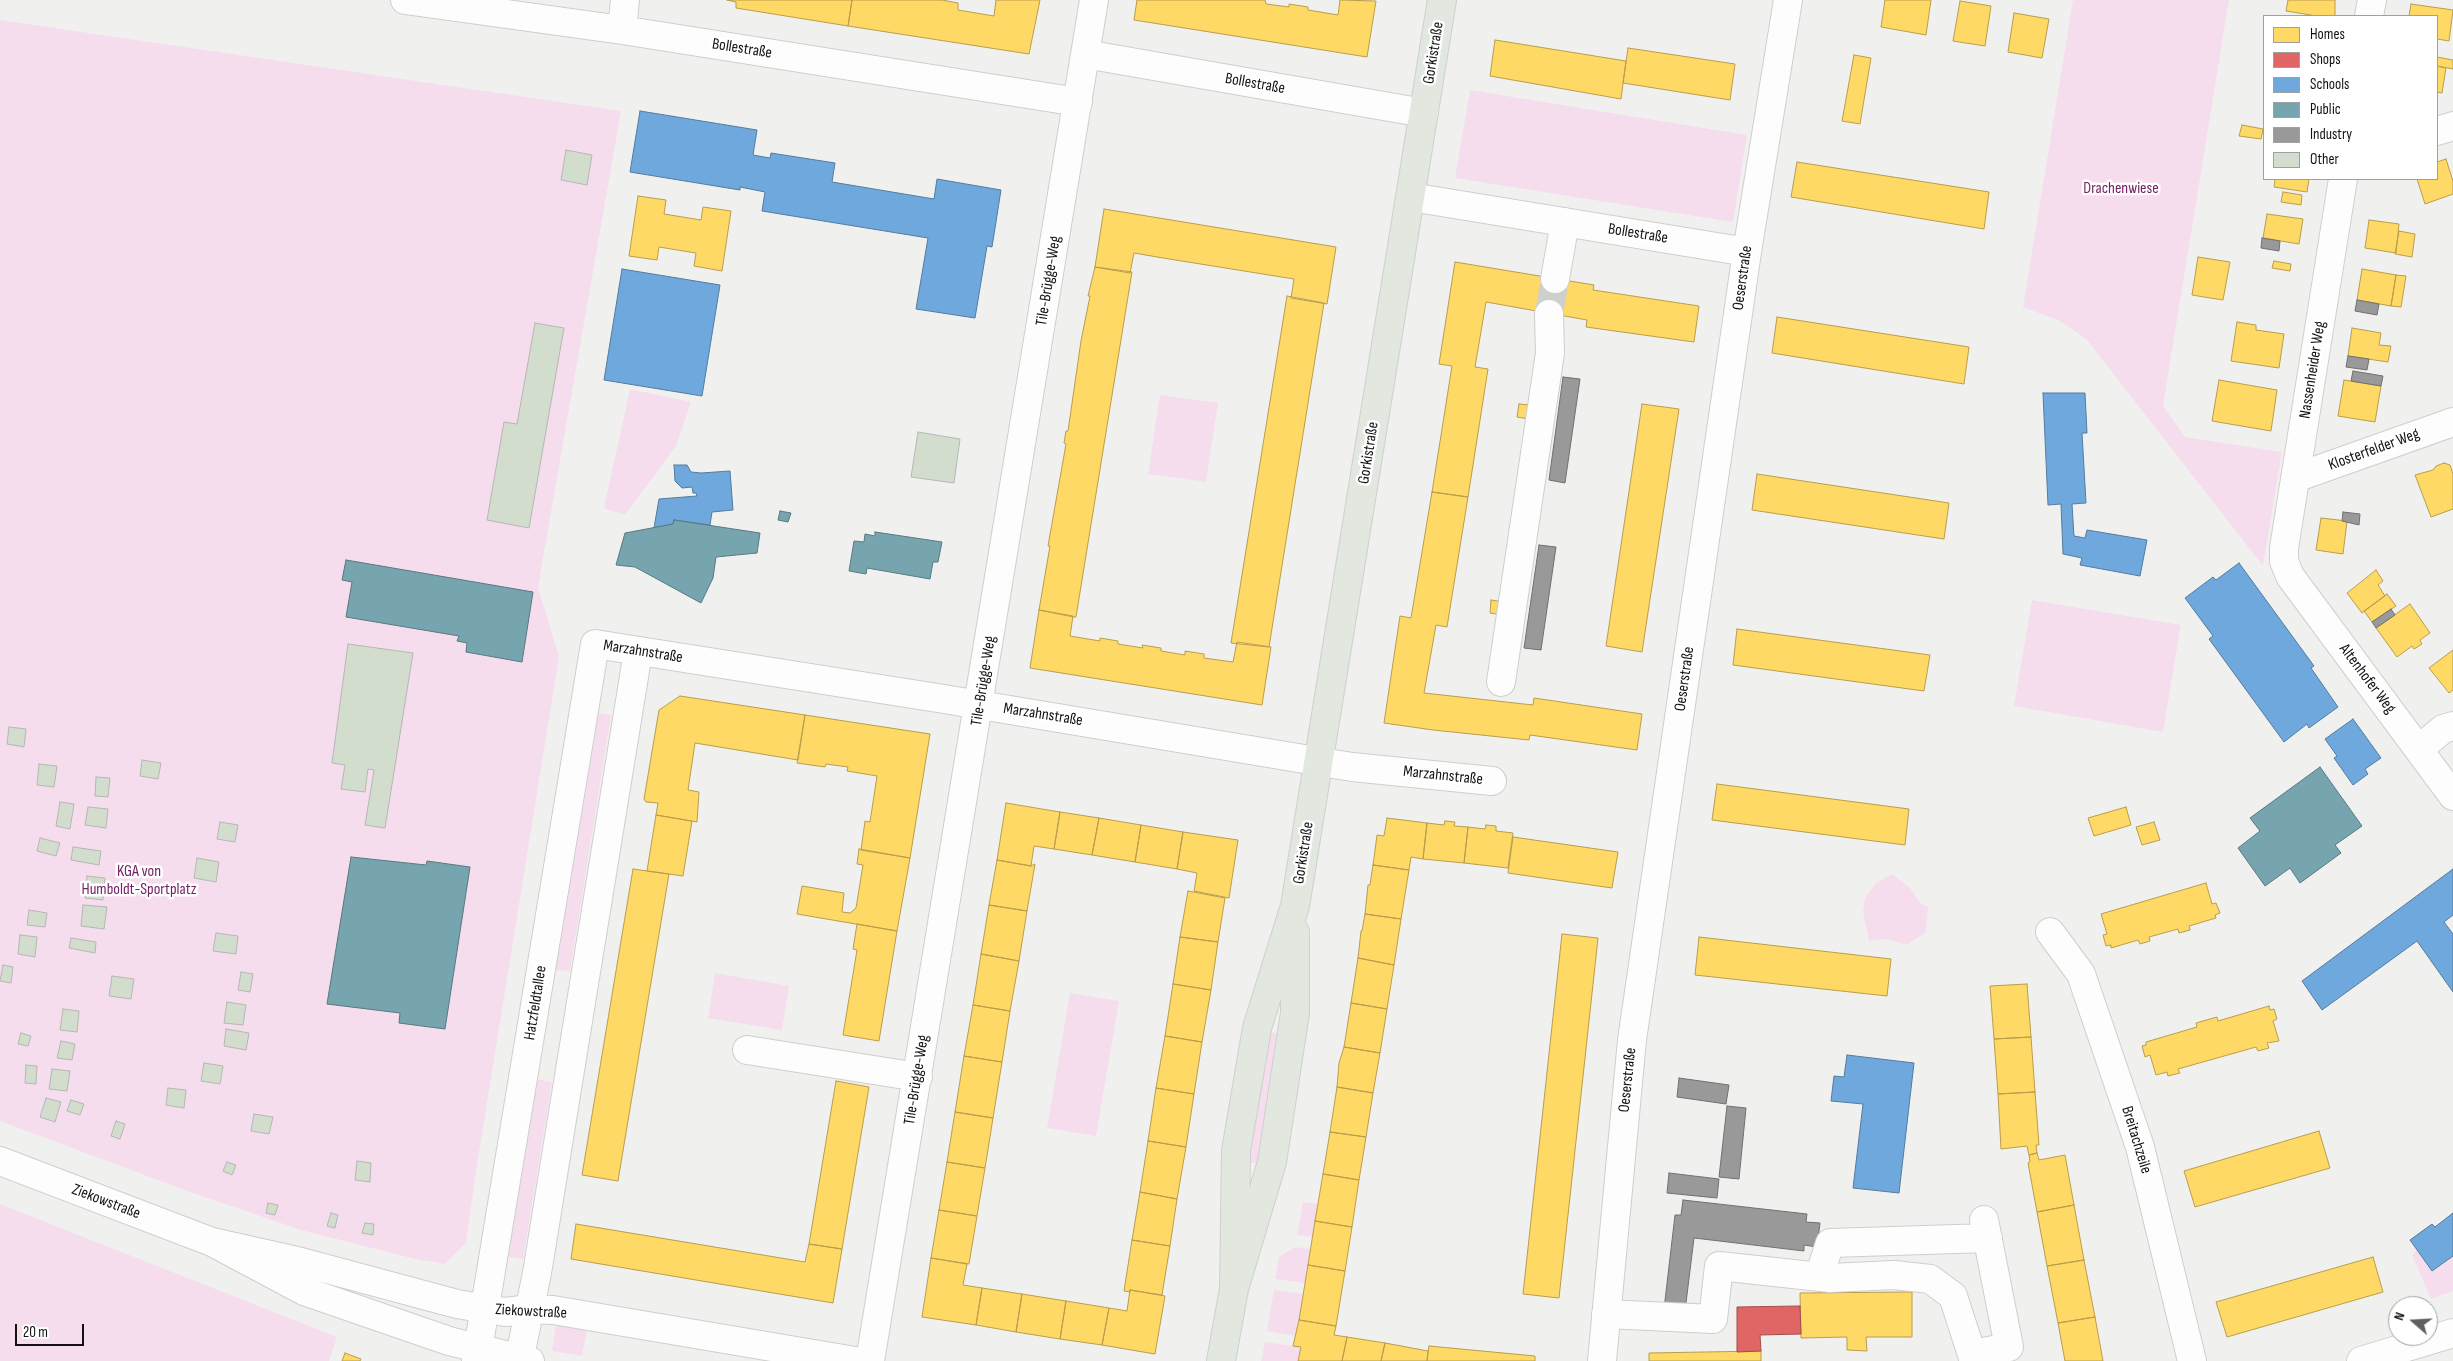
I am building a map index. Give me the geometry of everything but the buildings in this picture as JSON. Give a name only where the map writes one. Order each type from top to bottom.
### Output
[{"type":"main road","name":"Gorkistraße","points":[[1234,1289],[1236,1151],[1257,1028],[1295,906],[1442,0]]},
{"type":"main road","name":"Gorkistraße","points":[[1222,1361],[1234,1289],[1273,1153],[1295,1013],[1295,906]]},
{"type":"street","name":"Bollestraße","points":[[405,0],[622,30],[1078,102]]},
{"type":"street","points":[[622,30],[625,0]]},
{"type":"street","name":"Tile-Brügge-Weg","points":[[870,1361],[980,705],[1094,0]]},
{"type":"street","name":"Oeserstraße","points":[[1602,1361],[1632,1040],[1747,252],[1788,0]]},
{"type":"street","points":[[2369,15],[2372,0]]},
{"type":"street","name":"Bollestraße","points":[[1085,54],[1424,114]]},
{"type":"street","points":[[2438,131],[2453,126]]},
{"type":"street","name":"Nassenheider Weg","points":[[2284,561],[2295,478],[2343,180]]},
{"type":"street","name":"Bollestraße","points":[[1411,197],[1747,252]]},
{"type":"street","points":[[1556,279],[1565,222]]},
{"type":"street","points":[[1501,682],[1550,353],[1549,314]]},
{"type":"street","name":"Klosterfelder Weg","points":[[2295,478],[2453,422]]},
{"type":"street","name":"Altenhofer Weg","points":[[2284,561],[2290,576],[2453,796]]},
{"type":"street","name":"Marzahnstraße","points":[[595,644],[1319,761],[1492,781]]},
{"type":"street","name":"Hatzfeldtallee","points":[[477,1355],[595,644]]},
{"type":"street","points":[[523,1360],[529,1308],[638,652]]},
{"type":"street","points":[[2418,749],[2443,729],[2453,726]]},
{"type":"street","name":"Breitachzeile","points":[[2050,932],[2080,974],[2136,1138],[2192,1361]]},
{"type":"street","points":[[747,1050],[918,1077]]},
{"type":"street","name":"Ziekowstraße","points":[[0,1161],[212,1242],[304,1290],[448,1341],[477,1355],[523,1360]]},
{"type":"street","points":[[1606,1314],[1713,1319],[1719,1266],[1820,1277],[1894,1275],[1930,1279],[1952,1296],[1973,1357],[2009,1347],[1986,1228],[1830,1243],[1820,1277]]},
{"type":"street","name":"Ziekowstraße","points":[[212,1242],[301,1262],[457,1304],[505,1312],[529,1308],[553,1310],[855,1361]]},
{"type":"street","points":[[2361,1361],[2453,1333]]},
{"type":"green space","name":"Drachenwiese","points":[[2073,0],[2229,0],[2163,406],[2185,437],[2282,452],[2263,566],[2087,340],[2060,321],[2023,307]]},
{"type":"green space","name":"KGA von Humboldt-Sportplatz","points":[[0,20],[621,111],[538,587],[559,657],[466,1243],[445,1264],[415,1259],[301,1230],[187,1191],[0,1121]]},
{"type":"green space","points":[[1470,90],[1747,135],[1733,222],[1455,178]]},
{"type":"green space","points":[[630,389],[691,402],[676,446],[625,515],[604,508]]},
{"type":"green space","points":[[1160,395],[1218,403],[1206,482],[1148,474]]},
{"type":"green space","points":[[2032,600],[2181,625],[2163,732],[2014,706]]},
{"type":"green space","points":[[592,712],[611,715],[570,971],[550,969]]},
{"type":"green space","points":[[1892,874],[1910,888],[1921,904],[1928,907],[1926,932],[1907,945],[1887,939],[1869,941],[1863,912],[1865,898],[1876,883]]},
{"type":"green space","points":[[715,973],[789,986],[782,1030],[708,1018]]},
{"type":"green space","points":[[1070,993],[1119,1001],[1096,1136],[1047,1128]]},
{"type":"green space","points":[[1269,1032],[1281,1034],[1259,1163],[1251,1163],[1246,1160]]},
{"type":"green space","points":[[533,1078],[552,1082],[523,1259],[504,1256]]},
{"type":"green space","points":[[1303,1202],[1318,1204],[1313,1237],[1297,1235]]},
{"type":"green space","points":[[0,1204],[337,1337],[329,1361],[0,1361]]},
{"type":"green space","points":[[1295,1247],[1311,1249],[1305,1283],[1275,1279],[1279,1257]]},
{"type":"green space","points":[[2417,1250],[2432,1271],[2453,1256],[2453,1291],[2438,1296],[2430,1296],[2412,1255]]},
{"type":"green space","points":[[1274,1290],[1303,1294],[1297,1336],[1267,1331]]},
{"type":"green space","points":[[556,1325],[587,1329],[582,1356],[552,1351]]},
{"type":"green space","points":[[1265,1342],[1301,1347],[1298,1361],[1261,1361]]},
{"type":"tunnel","points":[[1549,314],[1555,279]]}]
